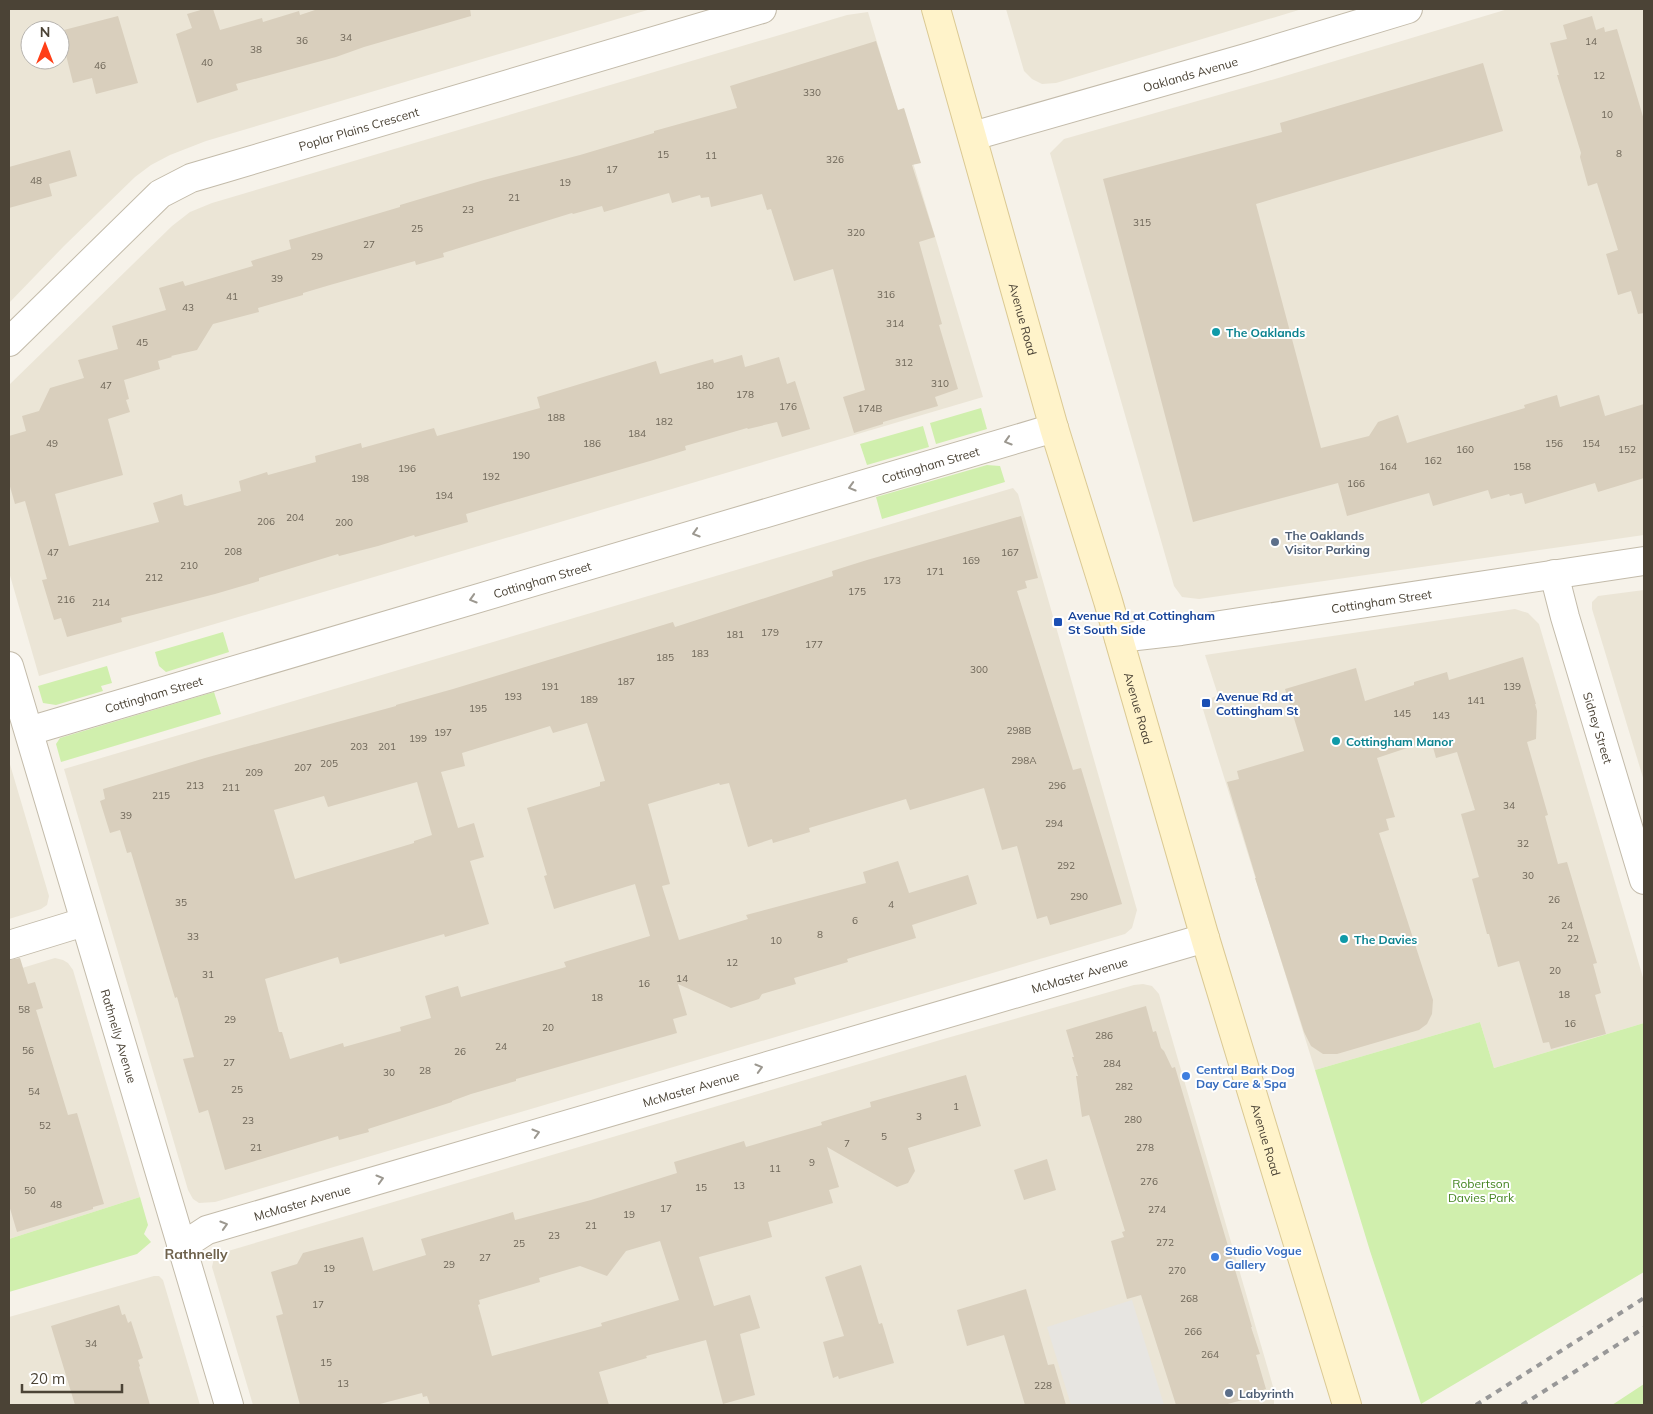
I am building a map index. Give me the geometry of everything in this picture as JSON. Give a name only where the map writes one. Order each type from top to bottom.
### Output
[{"type":"main road","name":"Avenue Road","points":[[936,9],[1054,428],[1119,638],[1205,938],[1347,1405]]},
{"type":"street","name":"Poplar Plains Crescent","points":[[9,342],[160,194],[191,178],[368,124],[762,9]]},
{"type":"street","name":"Oaklands Avenue","points":[[973,136],[1246,58],[1408,9]]},
{"type":"street","name":"Cottingham Street","points":[[29,730],[1054,428]]},
{"type":"street","name":"Cottingham Street","points":[[1119,638],[1181,631],[1644,562]]},
{"type":"street","name":"Sidney Street","points":[[1554,574],[1644,880]]},
{"type":"street","name":"Rathnelly Avenue","points":[[9,666],[229,1405]]},
{"type":"street","points":[[9,945],[84,922]]},
{"type":"street","name":"McMaster Avenue","points":[[181,1247],[207,1230],[1205,938]]},
{"type":"shaded area","points":[[9,9],[651,9],[206,141],[170,155],[151,165],[135,177],[9,303]]},
{"type":"shaded area","points":[[1006,9],[1302,9],[1056,83],[1042,84],[1032,79],[1024,71]]},
{"type":"shaded area","points":[[1508,9],[1644,9],[1644,535],[1199,599],[1182,597],[1174,586],[1050,153],[1064,139],[1275,79]]},
{"type":"shaded area","points":[[868,12],[983,397],[39,676],[9,572],[9,385],[172,226],[190,212],[212,203],[847,15]]},
{"type":"shaded area","points":[[1013,488],[1018,494],[1137,910],[1132,928],[1125,934],[215,1202],[199,1203],[193,1199],[188,1190],[64,769]]},
{"type":"shaded area","points":[[1644,590],[1644,781],[1592,609],[1592,602],[1598,596]]},
{"type":"shaded area","points":[[1515,609],[1528,613],[1539,624],[1644,981],[1644,1023],[1494,1068],[1480,1022],[1315,1070],[1201,703],[1218,695],[1205,655]]},
{"type":"shaded area","points":[[9,761],[49,896],[47,905],[41,909],[9,919]]},
{"type":"shaded area","points":[[55,958],[68,963],[73,970],[140,1197],[9,1239],[9,972]]},
{"type":"shaded area","points":[[1143,984],[1152,986],[1159,994],[1274,1390],[1274,1405],[253,1405],[212,1267],[214,1258],[218,1254],[947,1038]]},
{"type":"shaded area","points":[[159,1276],[163,1280],[200,1405],[9,1405],[9,1317]]},
{"type":"shaded area","points":[[1132,1300],[1164,1405],[1071,1405],[1047,1327]]},
{"type":"green space","points":[[981,408],[987,429],[936,444],[930,423]]},
{"type":"green space","points":[[923,426],[929,447],[867,465],[860,444]]},
{"type":"green space","points":[[987,465],[1000,466],[1005,482],[882,519],[876,497]]},
{"type":"green space","points":[[223,632],[229,652],[166,672],[159,666],[155,652]]},
{"type":"green space","points":[[107,666],[112,683],[101,686],[103,691],[56,705],[43,703],[38,686]]},
{"type":"green space","points":[[214,692],[221,714],[61,762],[56,744],[60,738]]},
{"type":"green space","name":"Robertson Davies Park","points":[[1480,1022],[1494,1068],[1644,1023],[1644,1272],[1421,1404],[1370,1251],[1315,1070]]},
{"type":"green space","points":[[140,1197],[148,1225],[144,1234],[151,1242],[137,1254],[9,1292],[9,1239]]},
{"type":"green space","points":[[1644,1384],[1644,1405],[1612,1405]]},
{"type":"building","points":[[204,9],[213,9],[220,30],[262,18],[263,22],[299,11],[300,15],[318,9],[470,9],[471,16],[336,57],[236,84],[238,90],[197,103],[176,34],[192,28],[187,14]]},
{"type":"building","points":[[118,16],[138,83],[96,94],[92,78],[73,83],[70,70],[70,28]]},
{"type":"building","points":[[1592,16],[1596,30],[1604,27],[1605,32],[1617,29],[1644,120],[1644,313],[1638,314],[1631,291],[1618,295],[1606,254],[1618,250],[1597,183],[1588,186],[1580,157],[1581,153],[1557,75],[1559,75],[1550,43],[1567,39],[1563,25]]},
{"type":"building","points":[[876,41],[898,110],[904,108],[921,163],[912,165],[935,237],[919,242],[942,324],[939,325],[958,389],[935,397],[938,406],[883,422],[883,424],[854,433],[843,397],[865,390],[833,269],[794,281],[771,209],[767,210],[762,194],[711,207],[709,197],[701,198],[700,195],[672,203],[669,193],[604,212],[602,206],[572,213],[443,253],[444,257],[416,265],[415,261],[330,285],[258,308],[259,312],[213,324],[197,350],[158,361],[160,369],[124,380],[129,399],[126,400],[130,412],[108,419],[123,475],[55,494],[69,546],[159,522],[153,503],[182,494],[184,505],[187,506],[241,491],[239,481],[267,472],[268,475],[316,462],[315,456],[361,443],[362,448],[434,428],[437,436],[540,408],[537,397],[656,361],[660,374],[713,359],[714,363],[742,355],[745,367],[779,357],[787,384],[795,381],[810,429],[782,437],[777,422],[747,428],[685,446],[686,450],[466,514],[468,522],[339,556],[338,554],[259,578],[259,581],[121,618],[122,622],[67,637],[61,618],[54,620],[42,580],[47,579],[25,501],[15,504],[9,483],[9,436],[26,431],[22,416],[39,411],[50,388],[84,378],[78,360],[118,349],[112,326],[166,310],[159,288],[183,281],[185,286],[253,266],[251,261],[291,249],[289,240],[400,207],[400,205],[484,180],[580,155],[654,133],[654,131],[737,108],[730,86]]},
{"type":"building","points":[[1483,63],[1503,131],[1256,204],[1321,448],[1369,436],[1378,422],[1398,415],[1407,443],[1525,408],[1524,405],[1557,395],[1560,407],[1599,395],[1605,416],[1644,404],[1644,478],[1598,492],[1595,483],[1525,504],[1522,493],[1491,499],[1488,490],[1433,506],[1429,493],[1347,516],[1338,483],[1193,522],[1103,179],[1282,132],[1280,123]]},
{"type":"building","points":[[70,150],[77,176],[49,184],[52,196],[9,208],[9,167]]},
{"type":"building","points":[[1021,516],[1038,578],[1025,581],[1027,588],[1017,591],[1073,770],[1081,768],[1122,904],[1050,925],[1047,916],[1037,919],[1017,846],[1002,850],[984,788],[910,810],[906,799],[809,828],[810,832],[773,843],[772,839],[748,847],[729,783],[720,785],[719,783],[648,804],[670,884],[662,886],[679,940],[748,919],[746,915],[866,883],[863,872],[898,861],[909,893],[968,875],[977,904],[912,925],[916,938],[847,959],[848,962],[794,978],[796,984],[762,994],[759,999],[731,1008],[678,984],[687,1015],[673,1019],[677,1033],[516,1079],[516,1081],[471,1094],[368,1129],[369,1132],[339,1140],[338,1136],[225,1170],[208,1110],[199,1113],[183,1059],[194,1057],[131,852],[127,853],[120,830],[110,833],[100,801],[105,799],[103,789],[205,758],[396,706],[673,622],[675,627],[833,576],[832,571]],"holes":[[[587,723],[605,781],[600,782],[600,786],[527,808],[547,875],[544,876],[554,909],[635,884],[650,936],[564,962],[566,967],[461,997],[458,986],[425,996],[431,1018],[400,1027],[401,1031],[344,1047],[343,1043],[290,1059],[282,1032],[279,1032],[265,979],[338,957],[340,964],[444,934],[445,937],[489,924],[470,861],[484,857],[474,823],[458,828],[441,772],[465,766],[462,753],[550,726],[553,733]],[[417,782],[432,835],[414,841],[414,843],[295,879],[274,810],[324,796],[328,807]]]},
{"type":"building","points":[[1523,657],[1537,711],[1536,739],[1527,742],[1548,815],[1545,816],[1558,864],[1567,862],[1597,963],[1593,964],[1601,993],[1595,995],[1606,1034],[1551,1049],[1549,1042],[1543,1043],[1519,961],[1498,967],[1489,934],[1487,934],[1472,879],[1479,877],[1461,814],[1475,810],[1457,752],[1436,758],[1431,740],[1377,758],[1395,817],[1386,819],[1389,830],[1379,833],[1433,1000],[1432,1014],[1427,1024],[1419,1030],[1337,1054],[1323,1054],[1311,1046],[1304,1032],[1227,782],[1239,779],[1237,771],[1304,751],[1285,689],[1356,668],[1365,701],[1414,685],[1414,682],[1447,672],[1449,680]]},
{"type":"building","points":[[20,958],[28,984],[35,982],[43,1008],[36,1010],[68,1115],[77,1113],[104,1204],[17,1232],[9,1205],[9,960]]},
{"type":"building","points":[[1146,1006],[1153,1032],[1156,1031],[1161,1048],[1172,1068],[1175,1067],[1260,1354],[1256,1355],[1266,1389],[1260,1391],[1261,1395],[1224,1405],[1176,1405],[1141,1295],[1127,1299],[1111,1241],[1124,1237],[1122,1232],[1125,1231],[1089,1115],[1082,1117],[1076,1076],[1078,1076],[1066,1030]]},
{"type":"building","points":[[966,1075],[981,1126],[908,1148],[915,1171],[908,1183],[897,1187],[827,1147],[839,1187],[829,1190],[833,1203],[768,1222],[772,1237],[699,1257],[714,1306],[750,1295],[760,1328],[740,1334],[755,1395],[723,1404],[706,1340],[646,1356],[647,1358],[599,1372],[609,1405],[430,1405],[427,1396],[423,1397],[422,1393],[376,1405],[300,1405],[276,1316],[283,1314],[271,1272],[297,1264],[303,1253],[363,1237],[373,1271],[426,1255],[421,1239],[513,1212],[515,1220],[591,1200],[677,1173],[674,1162],[744,1141],[746,1147],[822,1125],[821,1122],[871,1107],[870,1102]],"holes":[[[660,1241],[679,1300],[601,1323],[602,1326],[492,1356],[478,1305],[480,1304],[479,1300],[540,1282],[539,1278],[580,1266],[607,1276],[626,1251]]]},
{"type":"building","points":[[1047,1159],[1056,1190],[1024,1200],[1014,1170]]},
{"type":"building","points":[[861,1265],[879,1324],[882,1323],[894,1363],[839,1379],[838,1376],[833,1378],[823,1342],[844,1336],[825,1277]]},
{"type":"building","points":[[1026,1289],[1048,1365],[1054,1364],[1066,1405],[1025,1405],[1004,1335],[967,1346],[957,1310]]},
{"type":"building","points":[[119,1305],[122,1315],[125,1314],[128,1323],[131,1321],[143,1358],[138,1360],[139,1367],[150,1405],[75,1405],[51,1326]]},
{"type":"railway","points":[[1476,1405],[1644,1298]]},
{"type":"railway","points":[[1522,1405],[1644,1328]]},
{"type":"place","name":"The Oaklands","points":[[1216,332]]},
{"type":"place","name":"The Oaklands Visitor Parking","points":[[1275,542]]},
{"type":"place","name":"Avenue Rd at Cottingham St South Side","points":[[1058,622]]},
{"type":"place","name":"Avenue Rd at Cottingham St","points":[[1206,703]]},
{"type":"place","name":"Cottingham Manor","points":[[1336,741]]},
{"type":"place","name":"The Davies","points":[[1344,939]]},
{"type":"place","name":"Central Bark Dog Day Care & Spa","points":[[1186,1076]]},
{"type":"place","name":"Studio Vogue Gallery","points":[[1215,1257]]},
{"type":"place","name":"Labyrinth","points":[[1229,1393]]},
{"type":"district","name":"Rathnelly","points":[[196,1254]]}]
